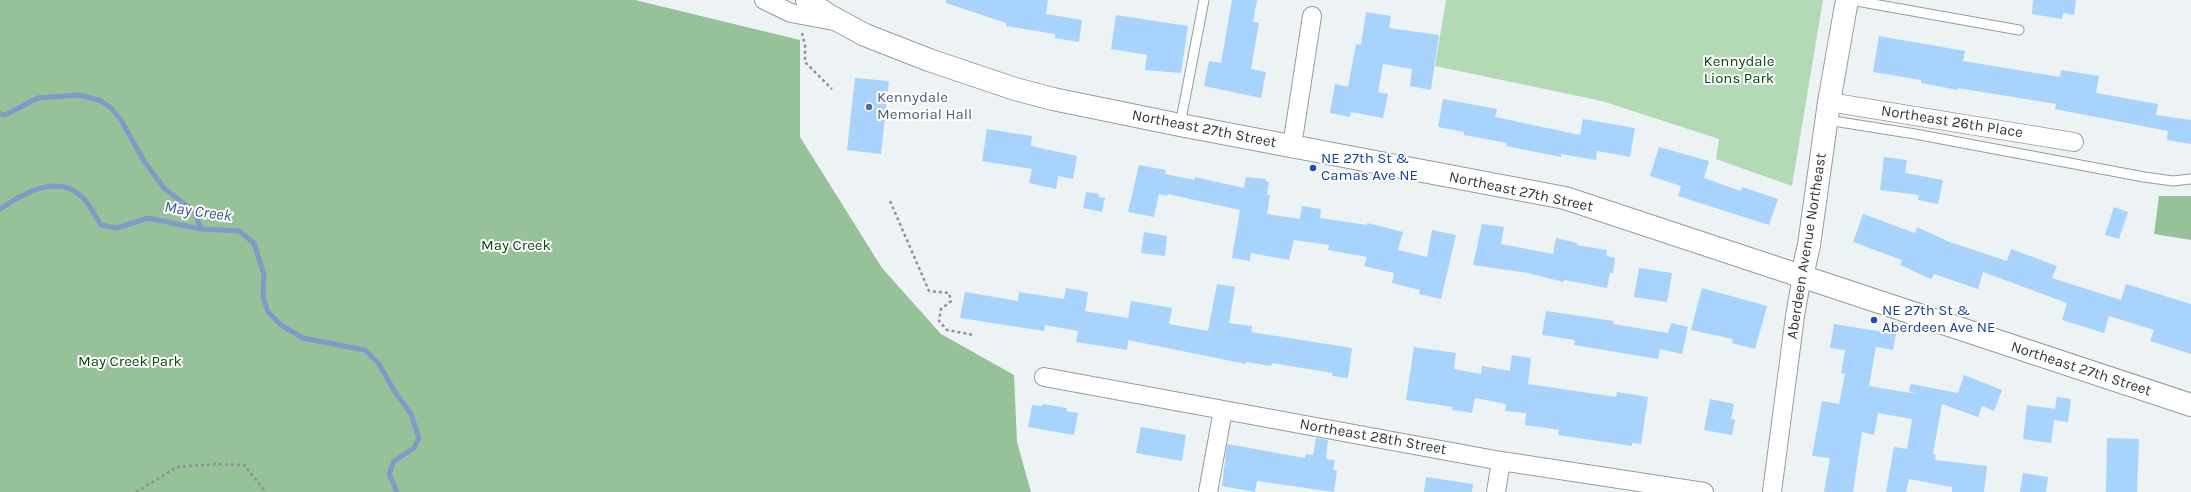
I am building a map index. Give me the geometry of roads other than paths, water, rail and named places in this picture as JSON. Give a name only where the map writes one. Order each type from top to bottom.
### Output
[{"type":"street","name":"Northeast 27th Street","points":[[764,0],[792,13],[841,22]]},
{"type":"street","name":"Northeast 27th Street","points":[[807,0],[811,5],[865,35],[983,80],[1053,99],[1180,125],[1565,198],[2191,405]]},
{"type":"street","name":"Aberdeen Avenue Northeast","points":[[1772,492],[1795,316],[1809,245],[1828,111],[1847,0]]},
{"type":"street","points":[[1292,146],[1312,16]]},
{"type":"street","name":"Northeast 26th Place","points":[[1828,111],[2074,142]]},
{"type":"street","name":"Northeast 28th Street","points":[[1044,377],[1501,460],[1704,492]]},
{"type":"street","points":[[1208,492],[1223,410]]},
{"type":"street","points":[[1496,492],[1501,460]]},
{"type":"lane","points":[[1180,125],[1204,0]]},
{"type":"lane","points":[[1851,0],[2019,30]]},
{"type":"lane","points":[[1828,111],[1915,134],[2144,177],[2173,181],[2191,179]]},
{"type":"waterway","points":[[0,114],[5,115],[38,98],[79,95],[99,100],[110,107],[121,120],[144,161],[164,188],[195,213],[201,229]]},
{"type":"waterway","name":"May Creek","points":[[0,209],[20,197],[42,188],[53,186],[64,187],[74,191],[84,199],[101,225],[117,228],[148,218],[201,229],[239,231],[254,243],[264,275],[263,297],[268,312],[281,325],[303,338],[365,350],[379,364],[395,392],[411,414],[419,438],[414,448],[394,461],[389,474],[397,492]]},
{"type":"place","name":"Kennydale Memorial Hall","points":[[869,107]]},
{"type":"place","name":"NE 27th St & Camas Ave NE","points":[[1313,168]]},
{"type":"place","name":"NE 27th St & Aberdeen Ave NE","points":[[1874,320]]},
{"type":"park label","name":"Kennydale Lions Park","points":[[1739,70]]},
{"type":"park label","name":"May Creek Park","points":[[130,362]]}]
